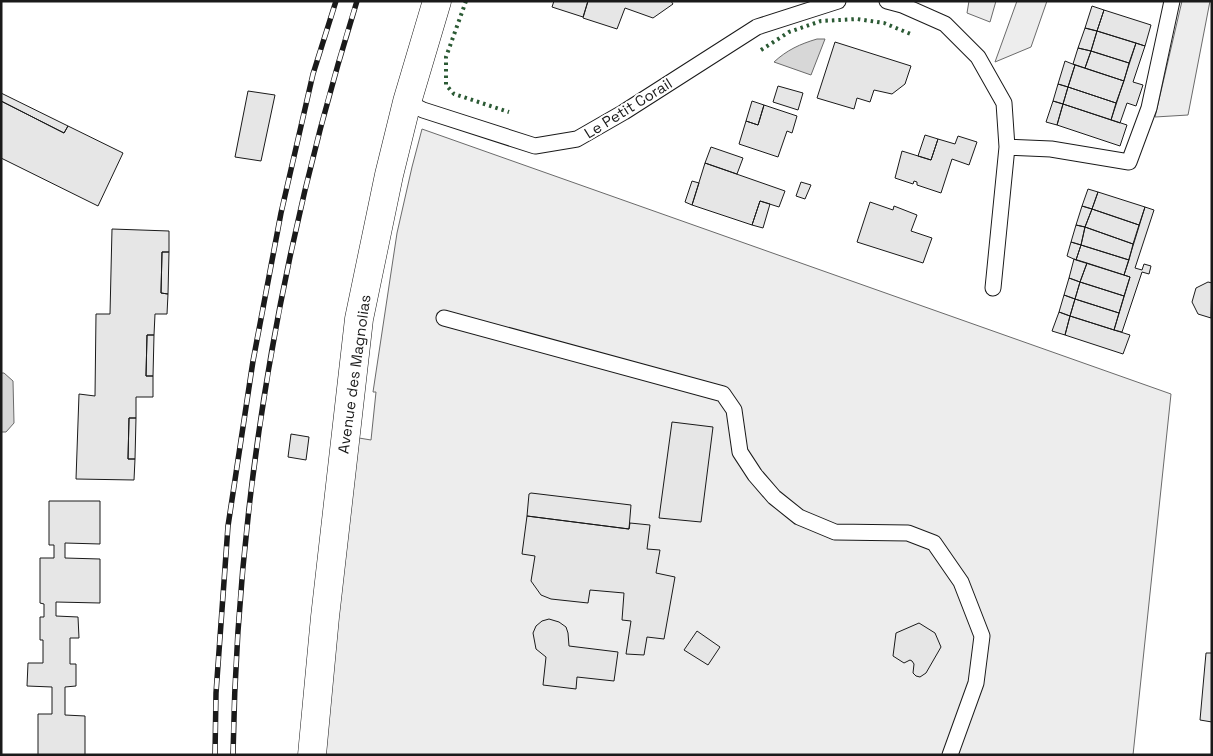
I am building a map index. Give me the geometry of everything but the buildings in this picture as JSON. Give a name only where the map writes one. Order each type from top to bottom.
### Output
[{"type":"street","name":"Avenue des Magnolias","points":[[312,755],[325,617],[359,319],[389,175],[407,102],[437,1]]},
{"type":"lane","name":"Le Petit Corail","points":[[407,102],[423,110],[535,146],[577,139],[624,112],[757,27],[838,1]]},
{"type":"lane","points":[[887,1],[902,5],[945,24],[978,57],[1004,103],[1007,147],[993,288]]},
{"type":"lane","points":[[1007,147],[1051,149],[1129,162],[1149,108],[1172,1]]},
{"type":"lane","points":[[444,318],[723,394],[734,410],[740,452],[755,475],[774,497],[799,516],[835,532],[908,533],[934,542],[961,582],[982,636],[976,683],[950,755]]},
{"type":"shaded area","points":[[969,1],[996,1],[990,22],[967,13]]},
{"type":"shaded area","points":[[1017,1],[1047,1],[1031,47],[995,62]]},
{"type":"shaded area","points":[[1182,1],[1210,1],[1188,115],[1155,117]]},
{"type":"shaded area","points":[[817,39],[825,39],[811,75],[774,62],[794,48]]},
{"type":"shaded area","points":[[422,129],[1171,394],[1133,755],[319,755],[359,438],[371,440],[376,392],[373,392],[397,233]]},
{"type":"shaded area","points":[[1,373],[4,373],[13,381],[14,423],[6,432],[1,432]]},
{"type":"railway","points":[[215,755],[216,693],[228,526],[253,361],[281,213],[313,74],[336,1]]},
{"type":"railway","points":[[233,755],[236,659],[243,564],[268,374],[285,280],[306,186],[330,93],[357,1]]},
{"type":"hedge","points":[[466,1],[446,57],[446,85],[454,94],[509,112]]},
{"type":"hedge","points":[[761,50],[789,32],[821,21],[857,19],[884,23],[913,35]]}]
